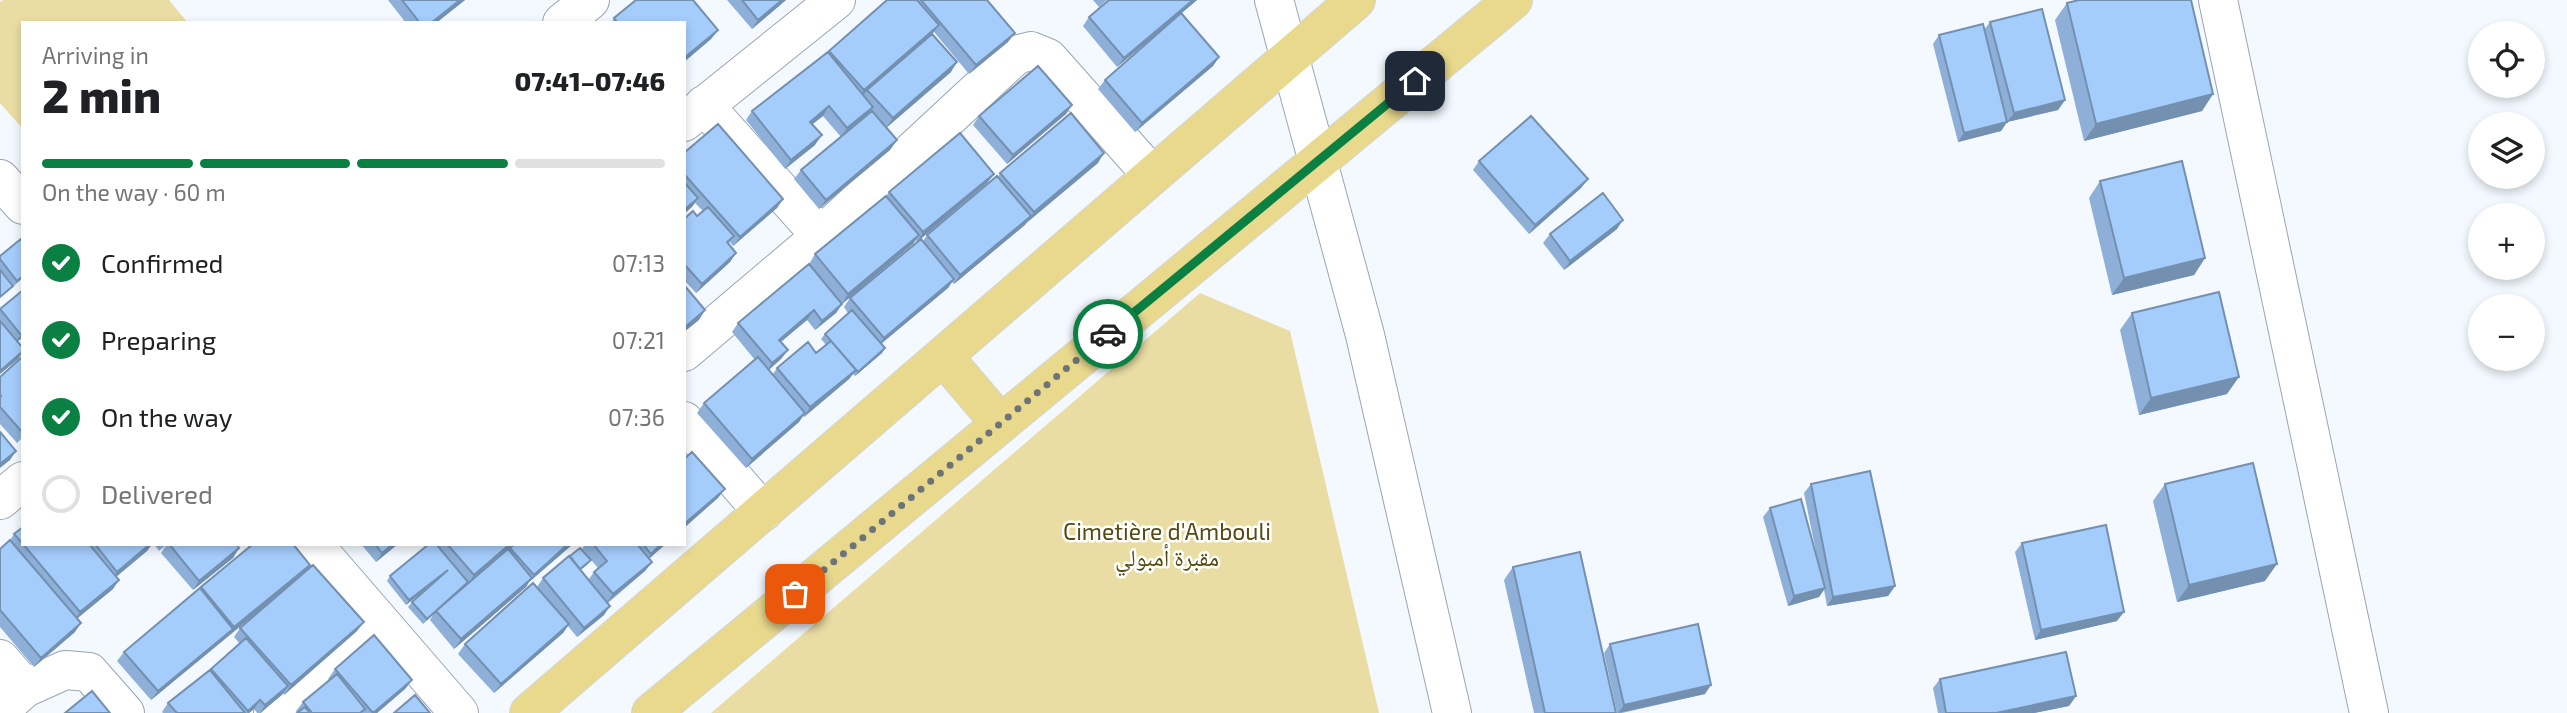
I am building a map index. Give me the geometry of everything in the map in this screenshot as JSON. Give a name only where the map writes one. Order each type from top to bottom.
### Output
[{"type":"main road","points":[[529,713],[1356,0]]},
{"type":"main road","points":[[651,713],[1513,0]]},
{"type":"main road","points":[[943,356],[1000,423]]},
{"type":"street","points":[[564,21],[590,0]]},
{"type":"street","points":[[821,236],[694,113],[836,0]]},
{"type":"street","points":[[1274,0],[1365,335],[1452,713]]},
{"type":"street","points":[[2218,0],[2369,713]]},
{"type":"street","points":[[686,350],[821,236],[1016,55],[1031,51],[1048,58],[1151,174]]},
{"type":"street","points":[[0,179],[21,204]]},
{"type":"street","points":[[0,227],[21,208]]},
{"type":"street","points":[[686,423],[762,512]]},
{"type":"street","points":[[0,500],[21,483]]},
{"type":"street","points":[[315,546],[458,713]]},
{"type":"street","points":[[273,713],[377,621]]},
{"type":"street","points":[[0,659],[13,699],[65,670],[89,672],[125,713]]},
{"type":"green space","points":[[169,0],[186,21],[21,21],[21,127],[0,103],[0,2]]},
{"type":"green space","name":"Cimetière d'Ambouli مقبرة أمبولي","points":[[1200,293],[1290,331],[1379,713],[711,713]]},
{"type":"building","points":[[402,0],[460,0],[434,21],[418,21]]},
{"type":"building","points":[[636,0],[693,0],[718,30],[686,56],[686,21],[616,21],[614,18]]},
{"type":"building","points":[[742,0],[782,0],[758,20]]},
{"type":"building","points":[[887,0],[917,0],[939,25],[864,90],[829,51]]},
{"type":"building","points":[[921,0],[987,0],[1015,33],[976,65]]},
{"type":"building","points":[[1109,0],[1193,0],[1124,58],[1089,17]]},
{"type":"building","points":[[2079,0],[2191,0],[2213,94],[2096,124],[2067,3]]},
{"type":"building","points":[[2042,9],[2065,100],[2014,113],[1990,22]]},
{"type":"building","points":[[1181,13],[1219,57],[1142,123],[1105,80]]},
{"type":"building","points":[[1983,24],[2007,122],[1964,133],[1939,35]]},
{"type":"building","points":[[932,34],[957,62],[893,118],[867,90]]},
{"type":"building","points":[[828,52],[873,107],[847,128],[829,106],[810,122],[822,135],[791,160],[752,111]]},
{"type":"building","points":[[1038,66],[1072,105],[1013,155],[979,116]]},
{"type":"building","points":[[872,111],[897,140],[826,200],[801,170]]},
{"type":"building","points":[[1071,113],[1104,153],[1034,212],[1000,173]]},
{"type":"building","points":[[1531,116],[1588,179],[1535,225],[1479,161]]},
{"type":"building","points":[[718,124],[783,199],[740,237],[686,176],[686,151]]},
{"type":"building","points":[[960,133],[994,174],[923,232],[889,192]]},
{"type":"building","points":[[2182,161],[2205,258],[2124,278],[2100,181]]},
{"type":"building","points":[[997,176],[1031,216],[960,275],[927,235]]},
{"type":"building","points":[[686,184],[698,198],[686,208]]},
{"type":"building","points":[[1603,193],[1623,220],[1570,261],[1550,234]]},
{"type":"building","points":[[886,196],[919,235],[848,294],[815,254]]},
{"type":"building","points":[[708,207],[734,236],[727,242],[736,253],[702,284],[686,266],[686,217],[693,211],[697,216]]},
{"type":"building","points":[[21,239],[21,278],[17,281],[0,259],[0,256]]},
{"type":"building","points":[[921,239],[954,279],[884,338],[850,298]]},
{"type":"building","points":[[809,264],[842,304],[822,321],[814,310],[779,340],[788,350],[772,363],[738,323]]},
{"type":"building","points":[[0,270],[13,286],[0,297]]},
{"type":"building","points":[[686,287],[705,310],[686,326]]},
{"type":"building","points":[[21,292],[21,335],[0,309]]},
{"type":"building","points":[[2219,292],[2239,377],[2151,398],[2132,313]]},
{"type":"building","points":[[852,310],[885,348],[858,372],[825,334]]},
{"type":"building","points":[[0,321],[21,346],[21,353],[0,371]]},
{"type":"building","points":[[831,341],[856,370],[810,407],[777,368],[808,342],[816,353]]},
{"type":"building","points":[[758,357],[805,413],[752,459],[704,403]]},
{"type":"building","points":[[21,358],[21,431],[0,407],[0,377]]},
{"type":"building","points":[[0,432],[16,451],[0,464]]},
{"type":"building","points":[[692,452],[725,489],[686,522],[686,457]]},
{"type":"building","points":[[2253,463],[2277,564],[2189,585],[2165,484]]},
{"type":"building","points":[[1870,471],[1895,586],[1833,597],[1811,484]]},
{"type":"building","points":[[1801,499],[1825,588],[1794,596],[1770,508]]},
{"type":"building","points":[[2106,525],[2124,612],[2041,630],[2022,543]]},
{"type":"building","points":[[21,529],[21,542],[14,534]]},
{"type":"building","points":[[10,540],[81,623],[41,658],[0,610],[0,549]]},
{"type":"building","points":[[25,546],[91,546],[119,580],[80,612]]},
{"type":"building","points":[[97,546],[148,546],[117,572]]},
{"type":"building","points":[[171,546],[238,546],[239,548],[199,581]]},
{"type":"building","points":[[251,546],[295,546],[310,565],[234,627],[201,587]]},
{"type":"building","points":[[377,546],[391,546],[382,553]]},
{"type":"building","points":[[427,546],[438,546],[468,582],[427,619],[412,602],[448,570],[409,600],[390,576]]},
{"type":"building","points":[[449,546],[508,546],[474,575]]},
{"type":"building","points":[[512,546],[566,546],[534,575],[510,548]]},
{"type":"building","points":[[595,546],[639,546],[652,562],[613,594],[594,572],[607,561]]},
{"type":"building","points":[[645,546],[659,546],[651,554]]},
{"type":"building","points":[[580,548],[591,560],[580,569],[570,556]]},
{"type":"building","points":[[508,549],[532,578],[461,639],[436,611]]},
{"type":"building","points":[[1580,552],[1616,713],[1545,713],[1513,567]]},
{"type":"building","points":[[569,556],[610,606],[584,628],[543,578]]},
{"type":"building","points":[[313,565],[364,622],[291,685],[240,628]]},
{"type":"building","points":[[533,583],[569,624],[501,684],[465,644]]},
{"type":"building","points":[[200,588],[233,629],[158,691],[124,652]]},
{"type":"building","points":[[1698,624],[1711,685],[1624,705],[1610,644]]},
{"type":"building","points":[[374,635],[412,680],[373,713],[335,669]]},
{"type":"building","points":[[246,638],[288,686],[265,705],[260,700],[248,711],[211,669]]},
{"type":"building","points":[[2066,652],[2076,696],[1996,713],[1946,713],[1940,679]]},
{"type":"building","points":[[210,670],[245,713],[177,713],[168,703]]},
{"type":"building","points":[[337,674],[365,709],[360,713],[312,713],[303,702]]},
{"type":"building","points":[[92,691],[110,713],[65,713]]},
{"type":"building","points":[[415,695],[430,713],[394,713]]},
{"type":"building","points":[[305,707],[310,713],[297,713]]},
{"type":"way so far","points":[[795,594],[1108,334]]},
{"type":"route","points":[[1108,334],[1415,81]]}]
